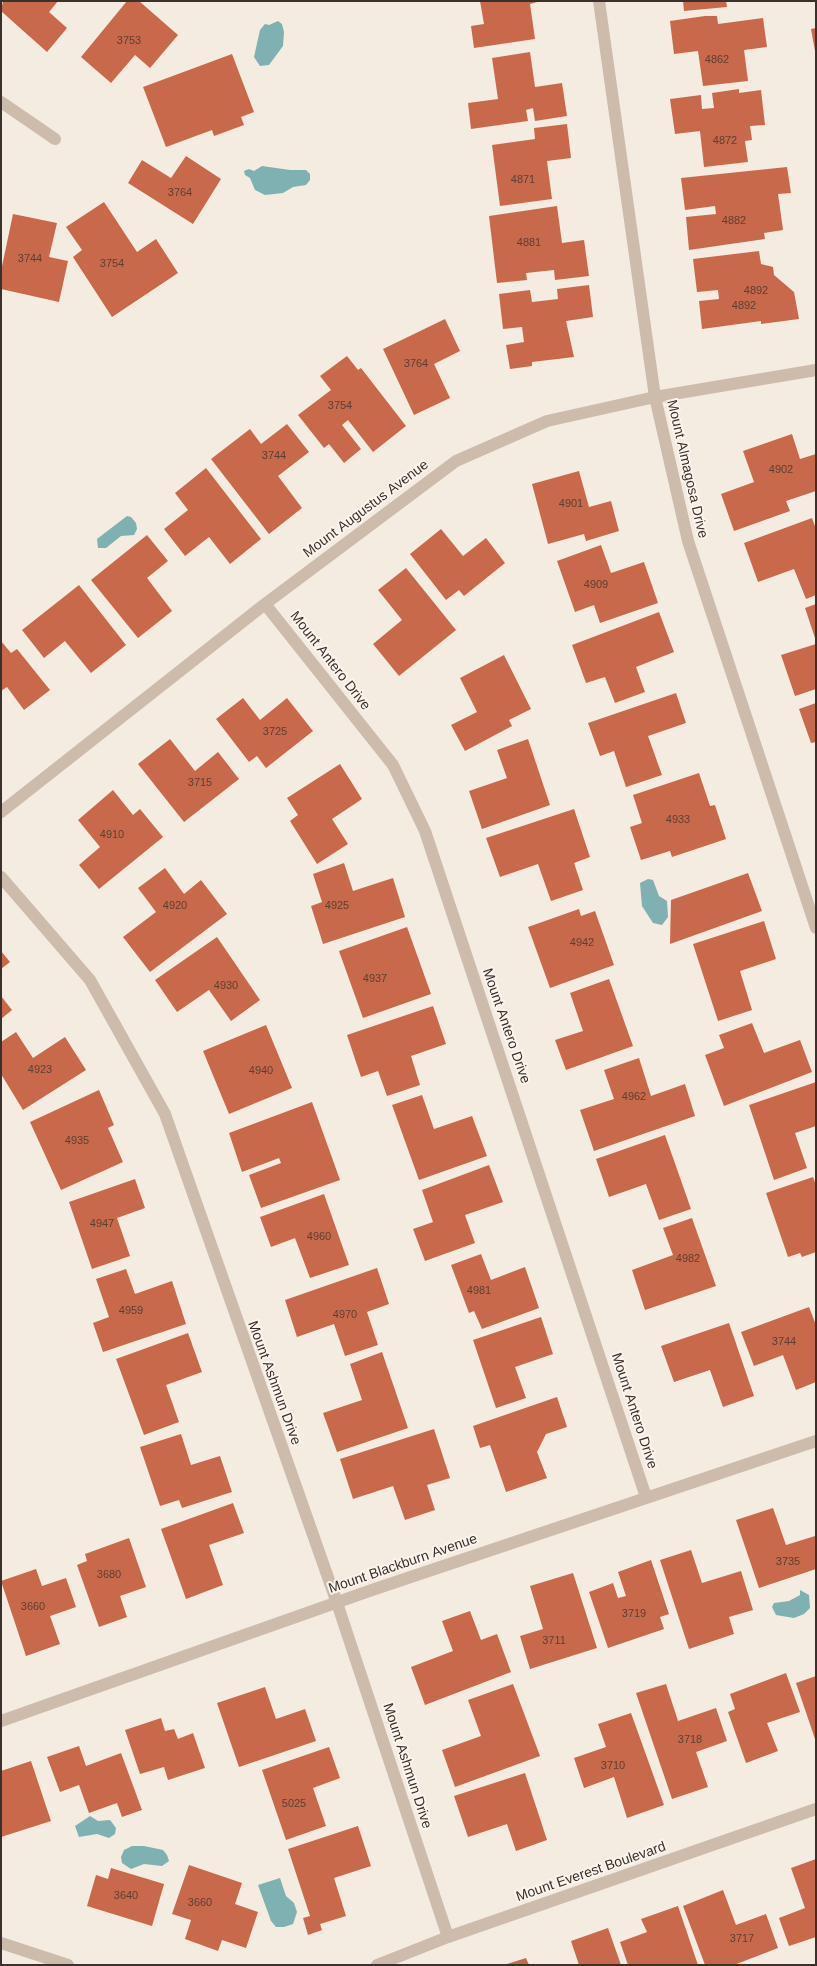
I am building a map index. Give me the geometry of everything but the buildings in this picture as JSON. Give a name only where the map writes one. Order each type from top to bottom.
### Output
[{"type":"street","name":"Mount Almagosa Drive","points":[[599,1],[655,397],[688,541],[816,928]]},
{"type":"street","points":[[1,102],[54,139]]},
{"type":"street","name":"Mount Augustus Avenue","points":[[1,812],[265,604],[456,461],[547,420],[655,397],[816,370]]},
{"type":"street","name":"Mount Antero Drive","points":[[265,604],[393,765],[425,831],[646,1497]]},
{"type":"street","name":"Mount Ashmun Drive","points":[[1,877],[90,980],[165,1114],[337,1603],[448,1937]]},
{"type":"street","name":"Mount Blackburn Avenue","points":[[1,1721],[337,1603],[816,1441]]},
{"type":"street","name":"Mount Everest Boulevard","points":[[377,1965],[448,1937],[816,1809]]},
{"type":"street","points":[[1,1943],[68,1965]]},
{"type":"water","points":[[278,21],[282,24],[284,32],[283,46],[269,65],[260,66],[254,57],[260,30],[265,24],[269,25]]},
{"type":"water","points":[[262,166],[306,170],[310,174],[310,180],[306,185],[293,187],[283,193],[265,195],[255,190],[250,178],[245,175],[244,171],[249,169],[254,171]]},
{"type":"water","points":[[127,516],[131,517],[136,523],[137,529],[134,535],[121,536],[106,548],[98,548],[97,539]]},
{"type":"water","points":[[648,879],[653,880],[659,896],[667,901],[668,917],[662,925],[653,923],[642,906],[640,883]]},
{"type":"water","points":[[800,1590],[809,1595],[810,1608],[804,1614],[794,1618],[776,1615],[772,1607],[774,1603],[789,1601],[800,1595]]},
{"type":"water","points":[[90,1816],[98,1821],[110,1820],[116,1828],[115,1834],[109,1838],[97,1834],[79,1837],[75,1826]]},
{"type":"water","points":[[132,1846],[144,1846],[163,1850],[169,1861],[162,1866],[144,1864],[131,1869],[122,1863],[121,1857],[124,1850]]},
{"type":"water","points":[[280,1878],[286,1896],[294,1903],[297,1912],[293,1924],[276,1927],[271,1921],[258,1885]]}]
